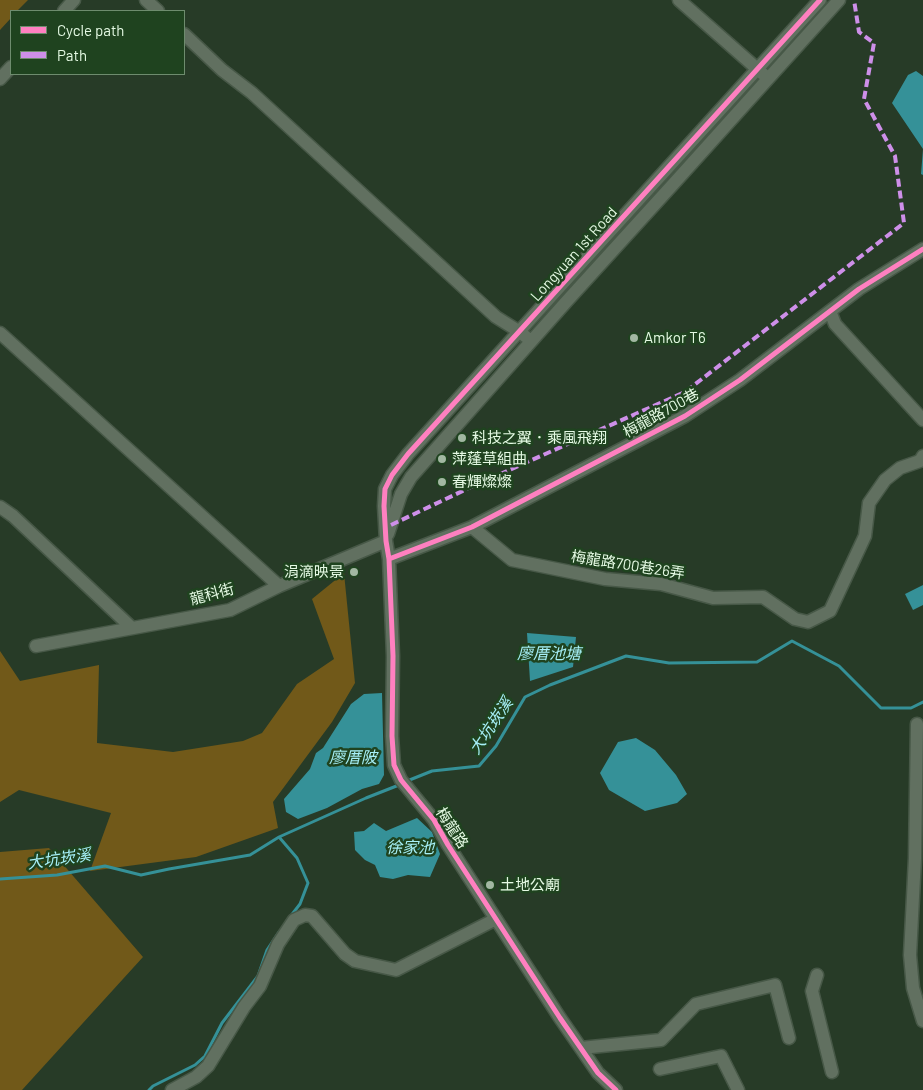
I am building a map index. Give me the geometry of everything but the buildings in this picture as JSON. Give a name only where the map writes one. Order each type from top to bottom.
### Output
[{"type":"street","points":[[65,10],[74,0]]},
{"type":"street","points":[[146,0],[157,10]]},
{"type":"street","points":[[679,0],[757,70],[769,78]]},
{"type":"street","name":"Longyuan 1st Road","points":[[386,541],[385,490],[392,475],[408,454],[820,0]]},
{"type":"street","name":"Longyuan 1st Road","points":[[386,541],[401,494],[411,477],[531,341],[839,0]]},
{"type":"street","points":[[185,35],[222,70],[252,93],[496,317],[531,341]]},
{"type":"street","points":[[0,78],[10,68]]},
{"type":"street","name":"梅龍路700巷","points":[[389,559],[472,527],[685,416],[740,380],[859,289],[923,248]]},
{"type":"street","points":[[830,311],[835,324],[923,420]]},
{"type":"street","points":[[0,333],[279,586]]},
{"type":"street","name":"梅龍路700巷26弄","points":[[472,527],[512,560],[606,579],[661,584],[713,598],[763,597],[795,620],[808,622],[830,611],[865,536],[870,503],[885,480],[900,468],[920,461],[923,456]]},
{"type":"street","points":[[0,507],[13,516],[132,628]]},
{"type":"street","name":"梅龍路","points":[[386,541],[389,559],[393,656],[392,736],[394,765],[405,784],[434,820],[448,845],[580,1048],[598,1073],[616,1090]]},
{"type":"street","name":"龍科街","points":[[36,646],[230,610],[279,586],[386,541]]},
{"type":"street","points":[[917,724],[915,858],[910,955],[913,988],[923,1021]]},
{"type":"street","points":[[172,1090],[196,1077],[208,1066],[244,1007],[260,986],[278,944],[294,920],[305,915],[312,916],[346,954],[355,961],[396,970],[496,919]]},
{"type":"street","points":[[817,975],[812,991],[832,1072]]},
{"type":"street","points":[[580,1048],[662,1040],[696,1004],[775,985],[789,1038]]},
{"type":"street","points":[[660,1069],[721,1056],[738,1090]]},
{"type":"shaded area","points":[[0,0],[28,0],[18,10],[10,10],[10,19],[0,30]]},
{"type":"shaded area","points":[[344,573],[355,683],[332,722],[273,802],[278,828],[196,857],[90,871],[111,813],[19,790],[0,802],[0,651],[20,681],[99,665],[97,743],[173,752],[243,741],[262,733],[297,684],[334,659],[312,599]]},
{"type":"shaded area","points":[[49,848],[143,957],[22,1090],[0,1090],[0,852]]},
{"type":"water","points":[[916,71],[923,76],[923,149],[892,103],[908,75]]},
{"type":"water","points":[[923,149],[923,175],[921,174]]},
{"type":"water","points":[[923,585],[923,605],[913,610],[905,594]]},
{"type":"water","name":"廖厝池塘","points":[[527,633],[576,637],[573,667],[530,681]]},
{"type":"water","name":"廖厝陂","points":[[382,693],[384,775],[379,784],[362,789],[327,808],[298,819],[286,812],[284,799],[310,769],[316,753],[323,748],[351,704],[364,694]]},
{"type":"water","points":[[636,738],[655,750],[676,775],[687,794],[677,803],[645,811],[609,790],[600,773],[618,742]]},
{"type":"water","name":"徐家池","points":[[417,818],[432,832],[440,854],[430,877],[408,875],[393,879],[380,877],[375,865],[365,860],[355,850],[354,832],[364,831],[374,823],[386,831]]},
{"type":"waterway","name":"大坑崁溪","points":[[407,781],[432,771],[479,766],[496,746],[525,697],[550,685],[626,656],[669,663],[757,662],[792,641],[839,666],[881,708],[911,708],[923,702]]},
{"type":"waterway","name":"大坑崁溪","points":[[0,879],[57,875],[105,866],[141,875],[250,855],[279,837],[399,785]]},
{"type":"waterway","points":[[279,837],[297,858],[308,883],[300,904],[290,917]]},
{"type":"waterway","points":[[149,1090],[153,1086],[195,1065],[205,1056],[222,1023],[258,976],[267,950],[279,932]]},
{"type":"marked path","points":[[391,525],[471,487],[685,392],[904,223],[895,156],[864,99],[874,43],[859,32],[854,0]]},
{"type":"cycle path","points":[[616,1090],[598,1073],[560,1018],[448,845],[434,820],[401,780],[394,765],[392,736],[393,656],[389,559],[384,506],[385,489],[392,475],[408,454],[820,0]]},
{"type":"cycle path","points":[[389,559],[472,527],[685,416],[740,380],[859,289],[923,249]]},
{"type":"place","name":"Amkor T6","points":[[634,338]]},
{"type":"place","name":"科技之翼．乘風飛翔","points":[[462,438]]},
{"type":"place","name":"萍蓬草組曲","points":[[442,459]]},
{"type":"place","name":"春輝燦燦","points":[[442,482]]},
{"type":"place","name":"涓滴映景","points":[[354,572]]},
{"type":"place","name":"土地公廟","points":[[490,885]]}]
